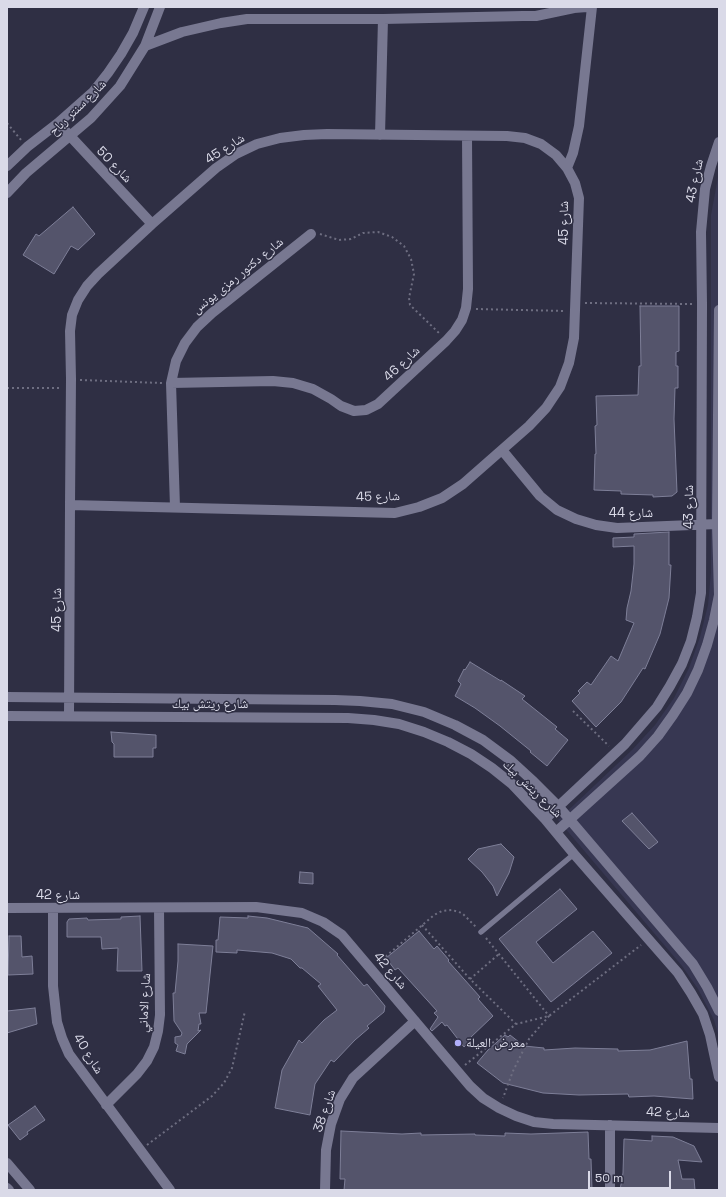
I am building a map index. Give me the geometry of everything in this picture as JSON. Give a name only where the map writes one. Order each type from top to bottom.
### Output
[{"type":"street","name":"شارع سنتر رباح","points":[[7,166],[27,147],[58,123],[93,92],[121,54],[133,33],[144,7]]},
{"type":"street","name":"شارع سنتر رباح","points":[[7,193],[26,173],[91,118],[115,92],[145,46],[160,7]]},
{"type":"street","points":[[145,46],[182,32],[248,19],[383,19],[536,16],[575,7],[587,7]]},
{"type":"street","points":[[567,168],[573,153],[579,126],[592,7]]},
{"type":"street","points":[[380,134],[383,19]]},
{"type":"street","name":"شارع 50","points":[[58,123],[152,224]]},
{"type":"street","name":"شارع 45","points":[[69,716],[70,331],[72,315],[78,300],[87,286],[152,224],[216,168],[236,154],[257,144],[280,138],[326,134],[507,136],[524,138],[541,144],[556,155],[567,168],[575,183],[578,198],[574,338],[570,363],[560,387],[546,408],[529,426],[463,484],[442,498],[419,507],[395,512],[70,505]]},
{"type":"street","name":"شارع 46","points":[[171,383],[273,381],[293,383],[313,389],[341,406],[354,411],[366,410],[378,404],[446,341],[462,320],[466,308],[468,290],[467,136]]},
{"type":"street","name":"شارع 43","points":[[545,819],[616,753],[657,707],[682,664],[691,641],[701,593],[702,209],[705,189],[719,142]]},
{"type":"street","name":"شارع دكتور رمزى يونس","points":[[175,507],[171,383],[176,362],[182,349],[197,326],[212,312],[311,234]]},
{"type":"street","points":[[556,832],[640,756],[658,736],[673,716],[687,693],[705,652],[719,595],[717,524],[719,310]]},
{"type":"street","name":"شارع 44","points":[[502,450],[540,496],[557,510],[576,519],[596,525],[617,528],[717,524]]},
{"type":"street","name":"شارع ريتش بيك","points":[[7,698],[69,697],[335,700],[392,704],[424,712],[454,725],[483,740],[524,773],[558,807],[693,964],[719,1011]]},
{"type":"street","name":"شارع ريتش بيك","points":[[7,716],[324,717],[374,720],[399,724],[436,737],[471,754],[512,784],[545,819],[678,973],[692,993],[702,1014],[710,1035],[719,1077]]},
{"type":"street","name":"شارع 42","points":[[7,908],[256,907],[302,913],[323,922],[342,935],[470,1086],[483,1098],[499,1108],[534,1122],[552,1124],[719,1128]]},
{"type":"street","name":"شارع 40","points":[[53,908],[52,986],[62,1038],[70,1054],[170,1190]]},
{"type":"street","name":"شارع الاماني","points":[[106,1104],[137,1074],[147,1061],[154,1047],[160,1015],[160,908]]},
{"type":"street","name":"شارع 38","points":[[325,1190],[326,1150],[331,1124],[340,1099],[353,1078],[414,1021]]},
{"type":"street","points":[[610,1125],[610,1190]]},
{"type":"street","points":[[7,1163],[30,1190]]},
{"type":"lane","points":[[481,932],[574,854]]},
{"type":"path","points":[[7,123],[27,147]]},
{"type":"path","points":[[311,234],[318,233],[339,240],[351,239],[363,233],[378,232],[392,237],[404,246],[411,259],[414,274],[409,298],[410,305],[446,341]]},
{"type":"path","points":[[466,308],[702,304]]},
{"type":"path","points":[[7,388],[71,384],[171,383]]},
{"type":"path","points":[[573,711],[616,753]]},
{"type":"path","points":[[371,969],[434,915],[442,910],[452,910],[462,913],[481,932],[549,1016]]},
{"type":"path","points":[[422,925],[470,979],[516,1024]]},
{"type":"path","points":[[499,1108],[513,1071],[529,1039],[549,1016],[648,939]]},
{"type":"path","points":[[470,979],[499,954]]},
{"type":"path","points":[[140,1150],[212,1096],[224,1083],[232,1068],[245,1011]]},
{"type":"path","points":[[458,1072],[516,1024],[549,1016]]},
{"type":"shaded area","points":[[719,172],[719,1037],[714,1020],[698,989],[682,966],[558,820],[632,750],[655,725],[674,698],[689,668],[700,637],[708,605],[711,572],[711,215]]},
{"type":"building","points":[[73,207],[95,234],[78,250],[71,246],[54,274],[23,255],[36,234],[39,236]]},
{"type":"building","points":[[640,306],[679,306],[679,351],[676,352],[676,366],[678,366],[678,388],[675,388],[674,419],[677,492],[672,496],[653,497],[653,495],[621,494],[621,491],[594,490],[596,454],[595,426],[597,425],[596,396],[638,395],[639,366],[641,366]]},
{"type":"building","points":[[669,532],[669,565],[671,565],[669,598],[660,634],[645,669],[643,668],[621,702],[596,727],[572,701],[580,693],[578,691],[587,682],[591,685],[611,656],[618,661],[634,623],[626,620],[634,564],[634,546],[613,547],[613,538],[634,537],[634,534]]},
{"type":"building","points":[[470,662],[525,696],[522,699],[557,727],[555,729],[568,740],[547,766],[500,726],[455,696],[461,684],[458,681],[464,669],[465,670]]},
{"type":"building","points":[[111,732],[156,735],[156,748],[153,748],[153,757],[114,757],[114,744],[112,742]]},
{"type":"building","points":[[632,813],[658,842],[649,849],[622,821]]},
{"type":"building","points":[[501,844],[514,857],[509,873],[497,896],[493,886],[482,872],[468,859],[478,849]]},
{"type":"building","points":[[300,872],[313,873],[313,884],[299,883]]},
{"type":"building","points":[[560,889],[577,909],[536,942],[553,963],[593,931],[612,953],[551,1002],[499,939]]},
{"type":"building","points":[[140,916],[142,971],[117,971],[118,948],[102,949],[101,937],[67,937],[67,922],[69,919],[121,919],[121,917]]},
{"type":"building","points":[[248,916],[267,918],[308,928],[338,954],[337,955],[364,986],[367,984],[385,1006],[384,1012],[367,1026],[369,1028],[334,1062],[331,1060],[315,1084],[310,1115],[275,1108],[282,1070],[299,1040],[302,1043],[324,1020],[337,1010],[318,986],[321,984],[291,959],[272,953],[237,950],[237,953],[216,952],[216,940],[218,940],[220,917],[248,918]]},
{"type":"building","points":[[419,931],[434,949],[437,946],[449,960],[448,961],[480,997],[478,999],[493,1016],[470,1038],[471,1040],[464,1047],[447,1025],[445,1026],[442,1022],[432,1031],[430,1029],[438,1017],[434,1013],[437,1011],[398,968],[395,970],[386,958]]},
{"type":"building","points":[[9,936],[21,936],[22,957],[32,956],[33,974],[8,975]]},
{"type":"building","points":[[178,944],[213,946],[206,1013],[199,1013],[201,1024],[199,1024],[198,1031],[201,1030],[187,1044],[185,1054],[176,1051],[178,1045],[175,1043],[175,1037],[181,1036],[182,1033],[174,1021],[173,993],[175,993]]},
{"type":"building","points":[[35,1008],[37,1024],[7,1033],[7,1011]]},
{"type":"building","points":[[505,1035],[508,1037],[510,1035],[524,1046],[544,1048],[544,1050],[575,1048],[618,1049],[618,1051],[650,1050],[687,1041],[693,1099],[654,1096],[629,1097],[628,1094],[579,1095],[543,1093],[503,1083],[477,1063],[488,1050]]},
{"type":"building","points":[[35,1106],[45,1120],[27,1132],[28,1134],[20,1140],[8,1125]]},
{"type":"building","points":[[341,1131],[402,1134],[421,1133],[421,1135],[475,1134],[505,1136],[505,1133],[531,1134],[588,1132],[592,1190],[344,1190],[345,1179],[340,1179]]},
{"type":"building","points":[[652,1136],[673,1137],[694,1146],[702,1162],[678,1160],[682,1179],[694,1179],[695,1190],[620,1190],[623,1173],[624,1139],[652,1141]]},
{"type":"place","name":"معرض العيلة","points":[[458,1043]]}]
